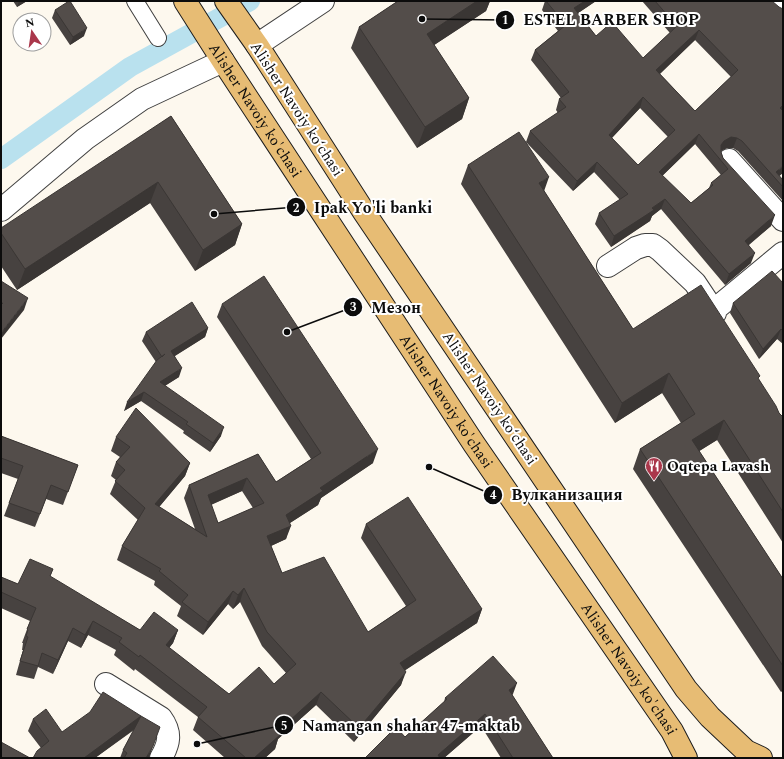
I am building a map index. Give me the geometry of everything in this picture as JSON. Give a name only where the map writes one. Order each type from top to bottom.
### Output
[{"type":"main road","name":"Alisher Navoiy koʻchasi","points":[[226,1],[364,212],[686,689],[710,717],[746,751],[761,758]]},
{"type":"main road","name":"Alisher Navoiy ko'chasi","points":[[187,4],[474,444],[672,731],[686,758]]},
{"type":"street","points":[[135,1],[158,38]]},
{"type":"street","points":[[253,41],[323,1]]},
{"type":"street","points":[[775,1],[783,8]]},
{"type":"street","points":[[1,210],[85,139],[142,99],[220,56]]},
{"type":"street","points":[[729,160],[783,220]]},
{"type":"street","points":[[608,266],[636,248],[645,245],[653,245],[695,283],[725,330]]},
{"type":"street","points":[[713,310],[783,253]]},
{"type":"street","points":[[106,684],[161,718],[166,724],[169,739],[167,748],[161,758]]},
{"type":"building","points":[[69,1],[87,28],[73,37],[55,10]]},
{"type":"building","points":[[398,1],[477,1],[427,34],[469,98],[425,127],[359,27]]},
{"type":"building","points":[[546,1],[585,1],[574,8],[596,36],[612,22],[643,58],[677,26],[655,1],[772,1],[783,9],[783,105],[780,108],[783,111],[783,166],[776,172],[783,180],[783,187],[742,141],[731,137],[724,141],[721,145],[723,158],[775,215],[745,241],[755,253],[729,274],[665,199],[652,208],[654,210],[614,236],[599,213],[628,194],[597,162],[577,181],[530,131],[566,107],[559,99],[569,92],[535,50],[566,25]],"holes":[[[699,30],[738,70],[695,111],[656,70]],[[643,97],[675,130],[638,165],[609,135]],[[699,134],[728,169],[711,183],[713,185],[691,203],[659,172]]]},
{"type":"building","points":[[171,116],[242,224],[203,250],[158,182],[25,269],[1,233],[1,228]]},
{"type":"building","points":[[519,132],[549,177],[539,183],[633,329],[701,285],[760,376],[758,378],[779,413],[783,417],[783,512],[724,420],[692,440],[783,579],[783,666],[640,449],[695,414],[669,373],[622,403],[468,165]]},
{"type":"building","points":[[772,271],[783,283],[783,331],[781,329],[763,349],[733,303]]},
{"type":"building","points":[[264,276],[378,449],[320,488],[323,491],[286,515],[291,526],[267,536],[282,573],[324,557],[368,632],[416,600],[366,524],[408,497],[482,609],[400,663],[406,672],[359,728],[321,692],[277,732],[280,735],[254,758],[246,758],[198,717],[207,707],[140,655],[139,657],[119,642],[122,638],[93,621],[85,635],[73,628],[58,660],[42,653],[38,666],[20,661],[28,637],[26,636],[27,629],[36,608],[1,592],[1,577],[18,584],[30,559],[53,569],[50,576],[140,630],[154,612],[178,630],[166,645],[229,694],[259,667],[274,684],[296,664],[267,632],[244,588],[238,595],[233,591],[208,622],[182,602],[188,595],[159,571],[161,569],[122,546],[145,508],[115,481],[125,470],[116,462],[130,447],[116,437],[136,408],[190,463],[155,504],[207,537],[189,485],[258,454],[276,482],[321,453],[222,304]],"holes":[[[247,478],[264,503],[218,523],[208,495]]]},
{"type":"building","points":[[1,281],[28,298],[1,333],[1,305],[3,303],[1,302]]},
{"type":"building","points":[[192,302],[208,328],[171,351],[182,368],[160,382],[224,427],[213,443],[186,424],[188,422],[144,392],[127,402],[157,360],[162,356],[146,332]]},
{"type":"building","points":[[1,436],[78,465],[68,492],[51,485],[40,514],[9,503],[23,466],[1,458]]},
{"type":"building","points":[[493,656],[517,683],[509,690],[553,758],[513,758],[485,714],[438,755],[440,758],[365,758],[396,727],[405,737],[447,699],[445,698]]},
{"type":"building","points":[[103,692],[141,716],[84,758],[33,758],[37,751],[49,741],[33,719],[46,709],[62,732],[90,712]]},
{"type":"building","points":[[141,716],[160,727],[153,746],[146,758],[124,758],[127,753],[123,750]]},
{"type":"building","points":[[1,742],[30,758],[1,758]]},
{"type":"waterway","points":[[1,159],[130,67],[250,1]]},
{"type":"place","name":"ESTEL BARBER SHOP","points":[[422,19]]},
{"type":"place","name":"Ipak Yo'li banki","points":[[214,214]]},
{"type":"place","name":"Мезон","points":[[287,332]]},
{"type":"place","name":"Вулканизация","points":[[429,467]]},
{"type":"place","name":"Oqtepa Lavash","points":[[654,481]]},
{"type":"place","name":"Namangan shahar 47-maktab","points":[[197,744]]}]
